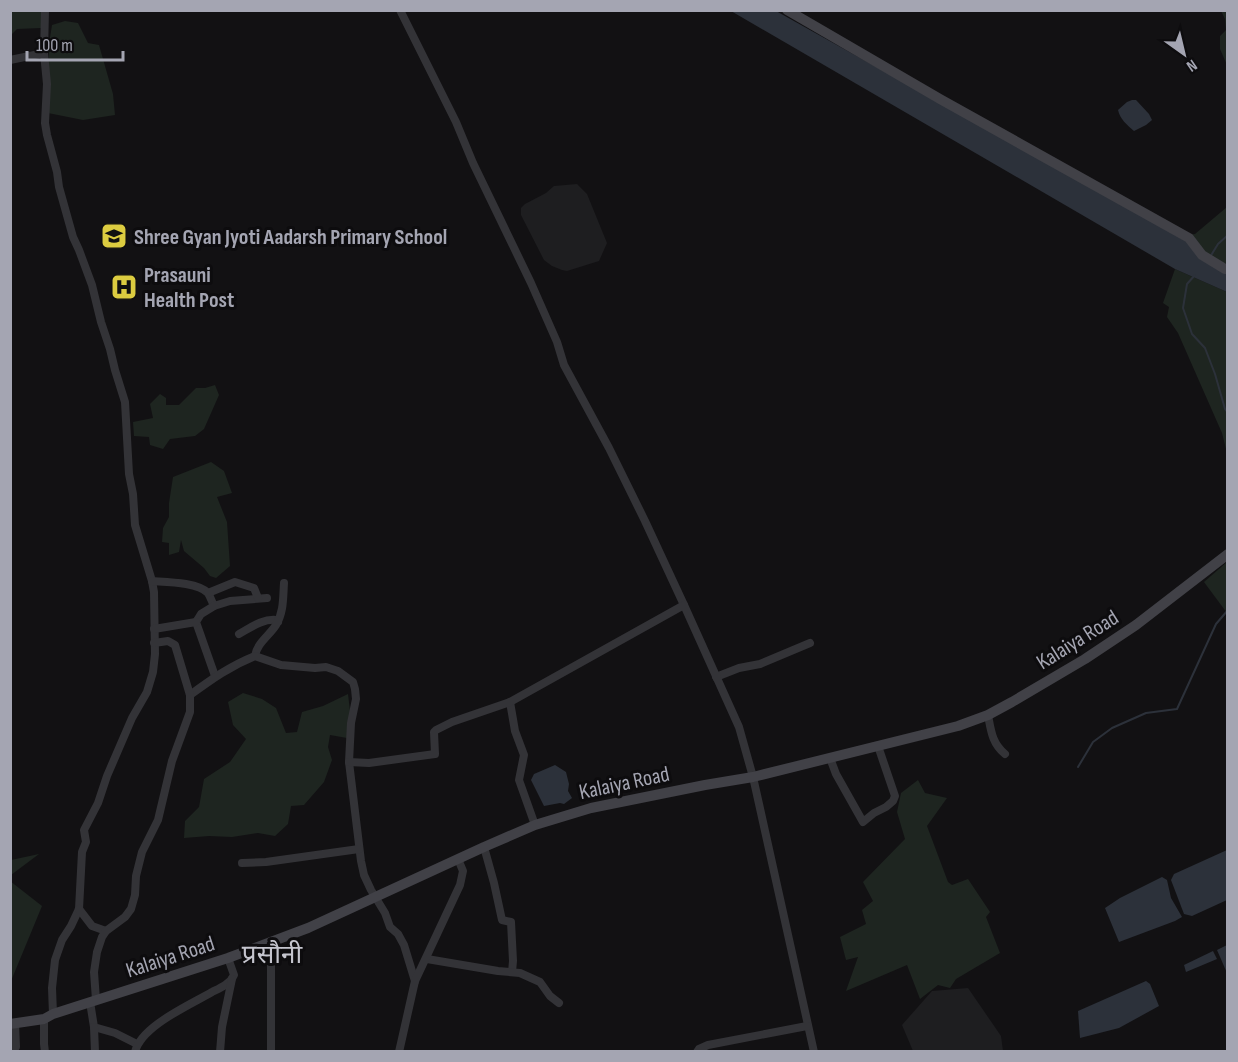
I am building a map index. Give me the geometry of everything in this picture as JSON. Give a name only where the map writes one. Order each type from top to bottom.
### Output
[{"type":"main road","points":[[787,10],[940,99],[1189,238],[1202,255],[1226,269]]},
{"type":"main road","name":"Kalaiya Road","points":[[13,1024],[49,1017],[228,958],[308,928],[458,858],[536,825],[626,800],[753,777],[957,726],[988,715],[1085,659],[1136,625],[1227,554]]},
{"type":"street","points":[[45,10],[44,53],[47,84],[45,123],[47,135],[59,187],[92,285],[125,402],[129,474],[135,525],[154,592],[155,654],[147,692],[132,718],[98,803],[84,830],[86,842],[82,852],[79,909],[62,940],[55,960],[44,1044],[45,1052]]},
{"type":"street","points":[[400,10],[456,122],[473,163],[531,283],[557,342],[564,365],[645,521],[739,727],[753,777],[814,1052]]},
{"type":"street","points":[[10,60],[44,53]]},
{"type":"street","points":[[152,581],[183,583],[201,588],[208,593],[214,606]]},
{"type":"street","points":[[208,593],[234,582],[254,588],[258,598]]},
{"type":"street","points":[[255,656],[258,645],[278,622],[282,609],[284,583]]},
{"type":"street","points":[[154,629],[196,621],[201,614],[214,606],[230,601],[267,598]]},
{"type":"street","points":[[349,762],[369,763],[435,754],[434,732],[436,730],[452,722],[510,702],[684,605]]},
{"type":"street","points":[[238,633],[270,619],[278,622]]},
{"type":"street","points":[[196,621],[215,676]]},
{"type":"street","points":[[95,1052],[93,1001],[97,952],[106,931],[125,917],[131,909],[142,852],[158,820],[172,761],[190,712],[190,695],[175,645],[168,641],[154,642]]},
{"type":"street","points":[[716,677],[739,668],[759,664],[810,644]]},
{"type":"street","points":[[190,695],[215,676],[255,656],[281,665],[326,667],[338,670],[353,682],[356,699],[351,723],[349,762],[358,849],[364,875],[390,927],[398,934],[404,945],[416,981]]},
{"type":"street","points":[[510,702],[515,731],[524,755],[519,780],[536,825]]},
{"type":"street","points":[[988,715],[991,735],[1005,754]]},
{"type":"street","points":[[830,758],[863,822],[893,801],[895,796],[878,746]]},
{"type":"street","points":[[484,847],[502,920],[511,922],[512,972]]},
{"type":"street","points":[[242,863],[266,862],[358,849]]},
{"type":"street","points":[[399,1052],[416,981],[460,885],[463,871],[458,858]]},
{"type":"street","points":[[79,909],[92,926],[106,931]]},
{"type":"street","points":[[271,941],[271,1052]]},
{"type":"street","points":[[220,1052],[222,1027],[234,975],[228,958]]},
{"type":"street","points":[[427,959],[520,973],[540,982],[550,996],[559,1003]]},
{"type":"street","points":[[94,1027],[115,1032],[136,1048],[146,1033],[232,980]]},
{"type":"street","points":[[12,1052],[16,1047],[13,1024]]},
{"type":"street","points":[[697,1052],[708,1045],[807,1026]]},
{"type":"shaded area","points":[[11,11],[42,11],[41,28],[17,29],[11,35]]},
{"type":"shaded area","points":[[731,11],[776,11],[1164,228],[1187,242],[1227,273],[1227,292],[1175,269]]},
{"type":"shaded area","points":[[1221,11],[1227,11],[1227,65],[1220,49],[1220,36],[1226,30],[1225,19]]},
{"type":"shaded area","points":[[65,21],[78,23],[88,43],[99,45],[113,94],[115,115],[83,120],[48,113],[49,44],[52,25]]},
{"type":"shaded area","points":[[1132,100],[1136,100],[1152,120],[1134,131],[1122,119],[1118,110]]},
{"type":"shaded area","points":[[577,184],[587,194],[607,243],[599,261],[567,271],[552,266],[544,260],[521,215],[521,208],[554,186]]},
{"type":"shaded area","points":[[1227,207],[1227,264],[1210,257],[1187,235],[1195,234]]},
{"type":"shaded area","points":[[1175,269],[1227,292],[1227,453],[1222,433],[1178,333],[1167,317],[1169,307],[1163,303]]},
{"type":"shaded area","points":[[215,385],[219,395],[204,429],[195,436],[170,439],[163,449],[150,445],[149,437],[134,436],[133,422],[153,418],[150,404],[160,394],[166,398],[166,405],[179,405],[196,388]]},
{"type":"shaded area","points":[[211,462],[224,471],[232,493],[217,497],[227,522],[230,566],[216,578],[210,576],[184,551],[181,540],[179,552],[169,555],[169,543],[162,542],[163,528],[169,517],[173,477]]},
{"type":"shaded area","points":[[1227,562],[1227,613],[1204,582]]},
{"type":"shaded area","points":[[243,693],[262,699],[276,708],[286,733],[297,732],[302,712],[323,706],[348,694],[350,711],[347,738],[330,735],[328,747],[332,760],[324,782],[304,805],[291,806],[288,824],[275,836],[258,833],[232,837],[184,838],[185,821],[199,807],[204,779],[230,762],[246,739],[233,725],[228,702]]},
{"type":"shaded area","points":[[555,765],[566,772],[568,791],[572,798],[564,804],[544,806],[531,780],[534,774]]},
{"type":"shaded area","points":[[918,780],[925,793],[947,798],[927,826],[948,882],[952,885],[968,879],[990,912],[986,917],[1000,953],[956,979],[950,988],[938,985],[920,999],[907,965],[846,991],[858,957],[846,960],[840,937],[866,924],[862,910],[873,901],[863,882],[905,839],[897,812],[901,793]]},
{"type":"shaded area","points":[[1227,850],[1227,900],[1192,916],[1184,914],[1171,880],[1174,874]]},
{"type":"shaded area","points":[[39,854],[11,875],[11,860]]},
{"type":"shaded area","points":[[1162,877],[1167,880],[1171,898],[1182,917],[1119,942],[1105,908]]},
{"type":"shaded area","points":[[10,881],[42,906],[11,981],[10,981]]},
{"type":"shaded area","points":[[1227,945],[1227,973],[1217,950]]},
{"type":"shaded area","points":[[1213,951],[1217,959],[1186,972],[1184,965]]},
{"type":"shaded area","points":[[1146,981],[1150,984],[1159,1006],[1119,1028],[1080,1038],[1078,1011]]},
{"type":"shaded area","points":[[968,988],[1001,1036],[1003,1051],[913,1051],[902,1025],[932,991]]},
{"type":"waterway","points":[[1210,257],[1218,244],[1228,235]]},
{"type":"waterway","points":[[1195,275],[1187,284],[1183,308],[1192,334],[1205,348],[1228,413]]},
{"type":"waterway","points":[[1078,767],[1093,742],[1112,728],[1146,713],[1177,709],[1216,624],[1228,610]]},
{"type":"place","name":"Shree Gyan Jyoti Aadarsh Primary School","points":[[114,236]]},
{"type":"place","name":"Prasauni Health Post","points":[[124,287]]},
{"type":"district","name":"प्रसौनी","points":[[272,954]]}]
